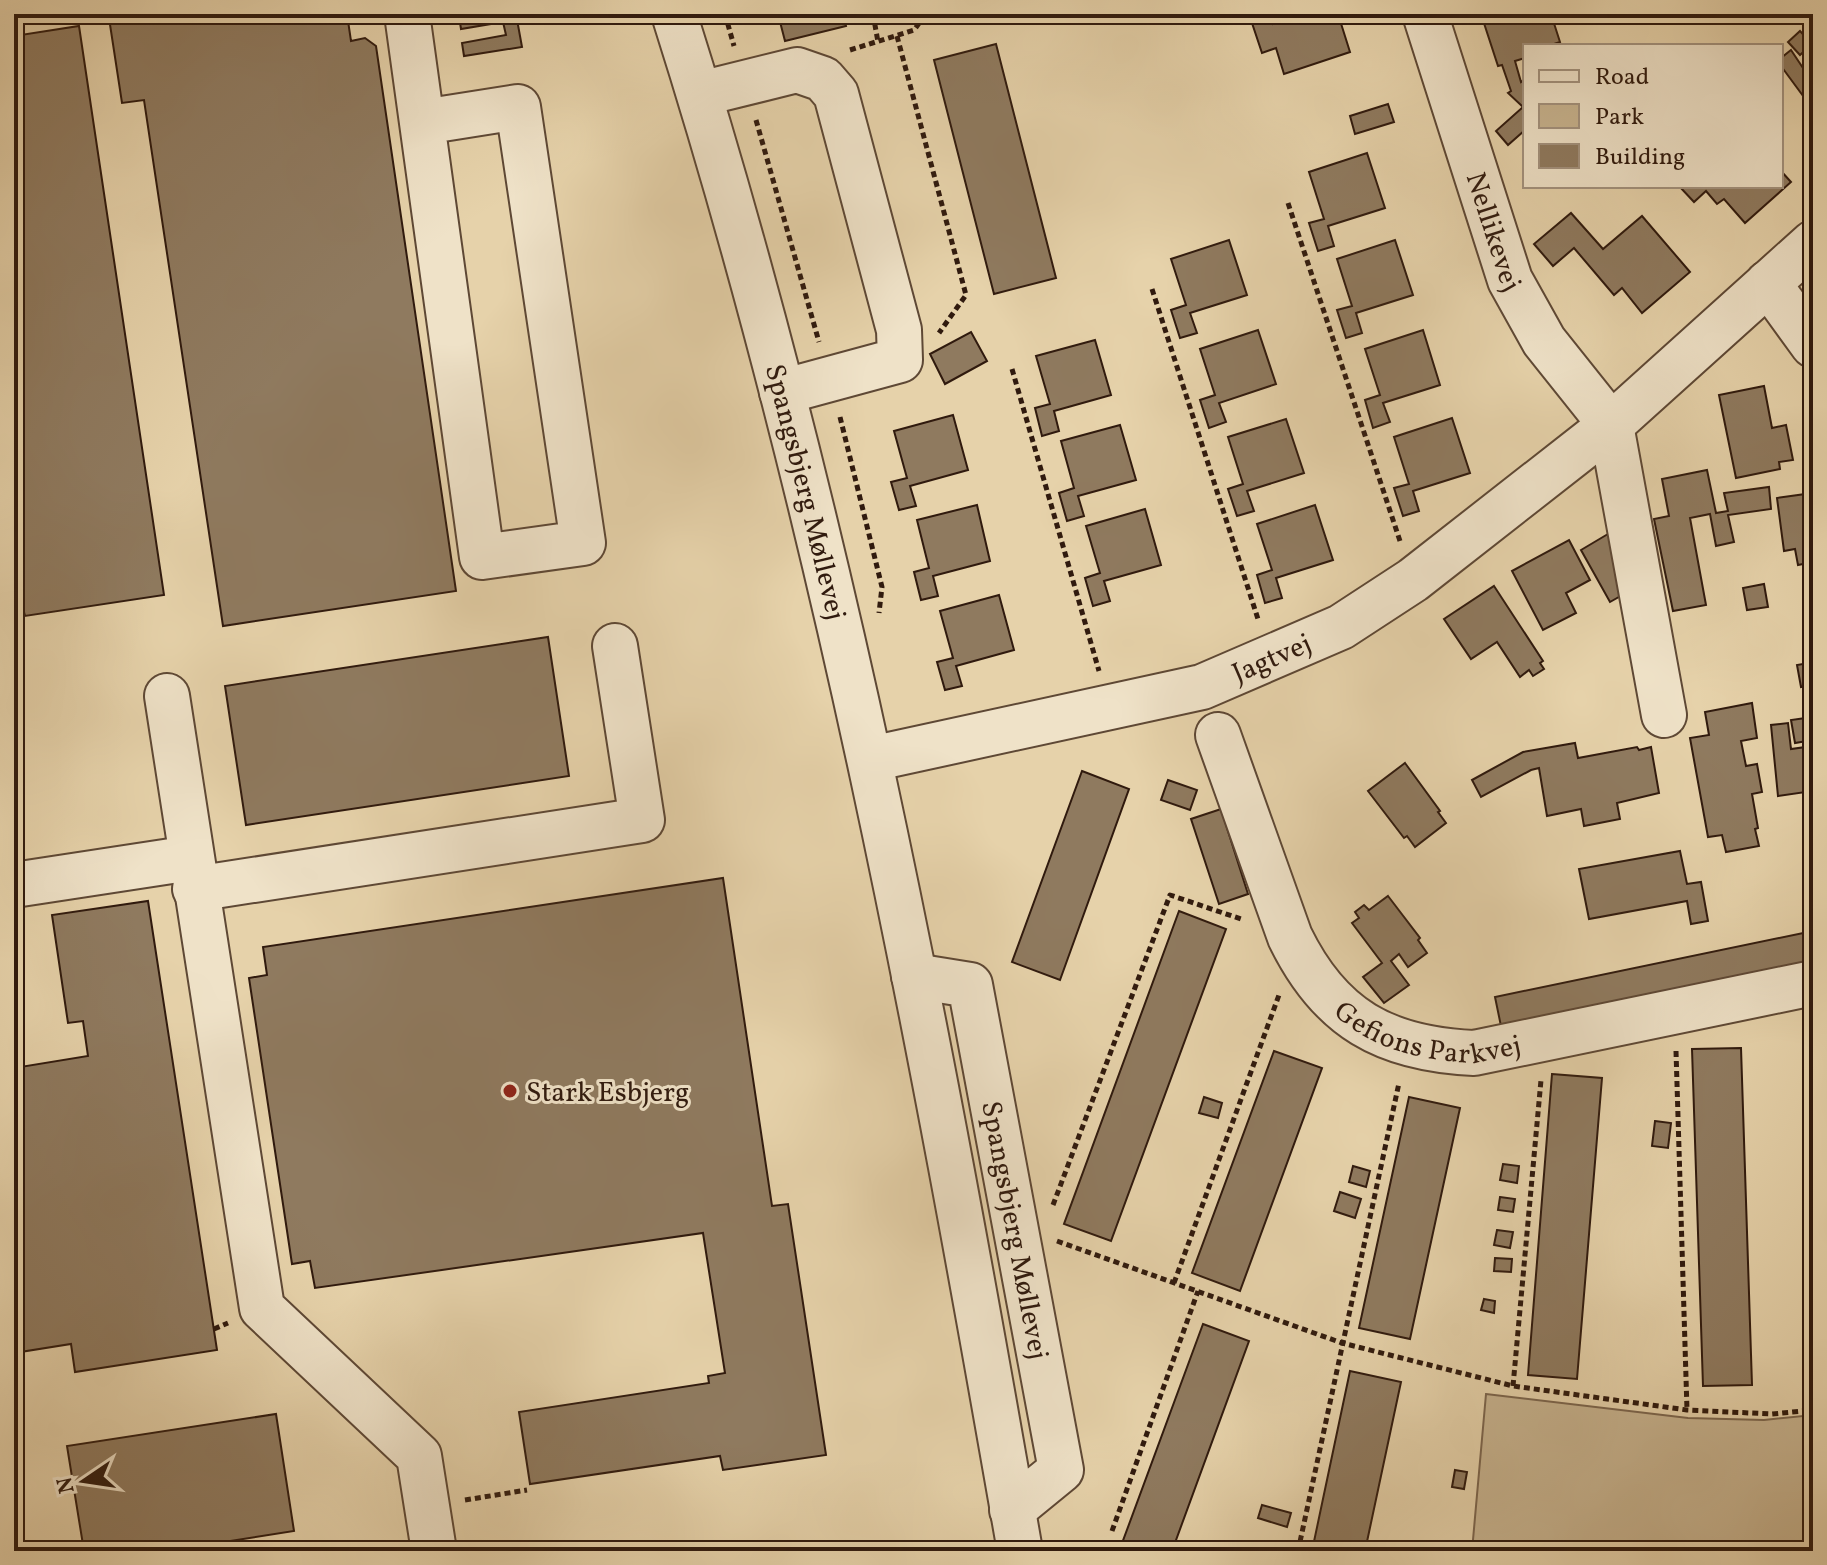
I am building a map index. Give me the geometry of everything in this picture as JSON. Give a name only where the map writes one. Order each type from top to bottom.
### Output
[{"type":"street","points":[[407,14],[482,557],[583,543],[518,107],[423,122]]},
{"type":"street","name":"Spangsbjerg Møllevej","points":[[674,14],[700,94],[782,392],[871,759],[1016,1530]]},
{"type":"street","name":"Nellikevej","points":[[1425,14],[1510,280],[1544,341],[1611,425]]},
{"type":"street","points":[[700,94],[797,70],[823,79],[836,94],[899,330],[900,360],[782,392]]},
{"type":"street","name":"Jagtvej","points":[[871,759],[1202,687],[1341,627],[1413,580],[1611,425],[1813,243]]},
{"type":"street","points":[[1768,283],[1813,345]]},
{"type":"street","points":[[1611,425],[1664,715]]},
{"type":"street","points":[[14,885],[193,874],[642,820],[615,646]]},
{"type":"street","points":[[167,696],[262,1308],[419,1456],[434,1551]]},
{"type":"street","name":"Gefions Parkvej","points":[[1218,735],[1282,914],[1305,968],[1333,1001],[1363,1025],[1407,1044],[1435,1051],[1474,1053],[1813,983]]},
{"type":"street","name":"Spangsbjerg Møllevej","points":[[914,976],[970,985],[1061,1470],[1016,1530]]},
{"type":"path","points":[[873,14],[878,42]]},
{"type":"path","points":[[823,79],[842,53],[914,30],[926,14]]},
{"type":"path","points":[[897,36],[966,295],[931,345],[900,360]]},
{"type":"path","points":[[1288,203],[1413,580]]},
{"type":"path","points":[[1152,289],[1270,658]]},
{"type":"path","points":[[1012,369],[1109,707]]},
{"type":"path","points":[[1053,1206],[1170,895],[1255,923],[1282,914]]},
{"type":"path","points":[[1174,1283],[1282,988],[1305,968]]},
{"type":"path","points":[[1675,1012],[1687,1410]]},
{"type":"path","points":[[1513,1386],[1545,1038]]},
{"type":"path","points":[[1298,1551],[1407,1044]]},
{"type":"path","points":[[1015,1226],[1342,1343],[1513,1386],[1687,1410],[1772,1414],[1813,1410]]},
{"type":"path","points":[[1112,1531],[1198,1291]]},
{"type":"path","points":[[452,1503],[527,1490]]},
{"type":"green space","points":[[1486,1394],[1688,1418],[1764,1420],[1813,1415],[1813,1551],[1472,1551]]},
{"type":"building","points":[[134,14],[347,14],[351,41],[365,38],[376,46],[456,591],[223,626],[144,100],[122,103],[109,18]]},
{"type":"building","points":[[516,14],[522,47],[464,56],[462,43],[506,35],[503,22],[461,29],[459,16]]},
{"type":"building","points":[[778,14],[843,14],[846,26],[785,41]]},
{"type":"building","points":[[1249,14],[1270,14],[1273,24],[1305,14],[1338,14],[1350,52],[1284,74],[1276,48],[1262,53]]},
{"type":"building","points":[[1481,14],[1551,14],[1560,42],[1523,44],[1523,59],[1515,61],[1521,82],[1523,80],[1523,107],[1508,93],[1511,91],[1502,65],[1498,66]]},
{"type":"building","points":[[79,26],[164,595],[25,616],[24,612],[14,613],[14,565],[17,565],[14,544],[14,36]]},
{"type":"building","points":[[1800,31],[1812,44],[1800,55],[1788,42]]},
{"type":"building","points":[[996,44],[1056,278],[994,294],[934,60]]},
{"type":"building","points":[[1791,50],[1807,74],[1813,69],[1813,100],[1809,104],[1783,69],[1783,56]]},
{"type":"building","points":[[1388,104],[1394,122],[1355,134],[1350,116]]},
{"type":"building","points":[[1523,107],[1523,132],[1508,145],[1496,131]]},
{"type":"building","points":[[1367,153],[1385,208],[1328,226],[1334,246],[1318,251],[1309,223],[1324,219],[1309,172]]},
{"type":"building","points":[[1783,173],[1791,182],[1745,223],[1724,199],[1717,204],[1706,191],[1694,202],[1681,188],[1783,188]]},
{"type":"building","points":[[1571,213],[1603,249],[1642,216],[1690,272],[1642,313],[1622,288],[1614,295],[1574,248],[1553,266],[1534,244]]},
{"type":"building","points":[[1229,240],[1247,295],[1190,313],[1197,333],[1180,338],[1171,310],[1186,305],[1171,259]]},
{"type":"building","points":[[1395,240],[1413,295],[1356,313],[1362,333],[1346,338],[1337,310],[1352,306],[1337,259]]},
{"type":"building","points":[[1258,330],[1276,384],[1219,403],[1226,422],[1209,428],[1200,400],[1215,395],[1200,349]]},
{"type":"building","points":[[1423,330],[1440,385],[1383,403],[1390,422],[1373,428],[1365,400],[1380,395],[1365,349]]},
{"type":"building","points":[[971,332],[987,361],[945,384],[930,354]]},
{"type":"building","points":[[1095,340],[1111,395],[1054,411],[1059,431],[1042,436],[1035,408],[1050,404],[1036,356]]},
{"type":"building","points":[[1764,386],[1772,428],[1786,425],[1793,460],[1779,462],[1780,469],[1736,478],[1719,395]]},
{"type":"building","points":[[953,415],[968,470],[910,486],[916,506],[899,510],[891,482],[907,478],[894,431]]},
{"type":"building","points":[[1452,418],[1470,473],[1413,491],[1419,511],[1403,516],[1394,488],[1409,484],[1394,437]]},
{"type":"building","points":[[1286,419],[1304,473],[1247,491],[1254,511],[1237,516],[1228,489],[1243,484],[1228,437]]},
{"type":"building","points":[[1120,425],[1136,480],[1078,496],[1084,516],[1067,521],[1059,493],[1074,488],[1061,441]]},
{"type":"building","points":[[1707,470],[1716,513],[1728,511],[1724,493],[1769,487],[1771,509],[1728,515],[1734,542],[1716,546],[1710,514],[1690,518],[1706,605],[1673,611],[1654,519],[1669,516],[1662,479]]},
{"type":"building","points":[[1813,493],[1813,562],[1798,565],[1795,549],[1784,551],[1777,498]]},
{"type":"building","points":[[977,505],[990,561],[933,576],[938,596],[921,600],[914,572],[929,568],[917,520]]},
{"type":"building","points":[[1315,505],[1333,560],[1276,578],[1282,598],[1265,603],[1257,575],[1272,570],[1257,524]]},
{"type":"building","points":[[1145,509],[1161,565],[1104,581],[1110,601],[1093,606],[1085,578],[1100,573],[1086,526]]},
{"type":"building","points":[[1613,531],[1624,594],[1610,602],[1581,550]]},
{"type":"building","points":[[1569,540],[1590,580],[1566,593],[1576,613],[1543,630],[1512,571]]},
{"type":"building","points":[[1764,584],[1768,607],[1747,610],[1743,588]]},
{"type":"building","points":[[1494,586],[1543,661],[1540,663],[1544,669],[1533,676],[1529,670],[1520,677],[1497,642],[1471,659],[1444,619]]},
{"type":"building","points":[[999,595],[1014,650],[956,666],[962,686],[945,690],[937,662],[953,658],[940,611]]},
{"type":"building","points":[[1813,628],[1813,691],[1812,685],[1801,687],[1797,665],[1809,663],[1804,638],[1810,637],[1809,629]]},
{"type":"building","points":[[548,637],[569,776],[246,825],[225,686]]},
{"type":"building","points":[[1752,703],[1757,738],[1741,741],[1746,766],[1757,764],[1762,792],[1752,794],[1759,846],[1726,852],[1722,835],[1708,837],[1690,738],[1709,735],[1705,712]]},
{"type":"building","points":[[1813,717],[1813,740],[1795,743],[1791,720]]},
{"type":"building","points":[[1788,723],[1791,749],[1813,746],[1813,791],[1778,796],[1771,725]]},
{"type":"building","points":[[1575,743],[1578,758],[1651,747],[1659,793],[1617,803],[1620,819],[1584,826],[1581,809],[1547,816],[1539,768],[1481,797],[1472,780],[1523,752]]},
{"type":"building","points":[[1405,763],[1446,823],[1415,847],[1407,836],[1404,838],[1368,791]]},
{"type":"building","points":[[1082,771],[1129,789],[1060,980],[1012,962]]},
{"type":"building","points":[[1168,780],[1197,790],[1190,810],[1161,800]]},
{"type":"building","points":[[1221,809],[1248,894],[1219,904],[1191,819]]},
{"type":"building","points":[[1680,851],[1687,884],[1701,882],[1708,921],[1691,924],[1687,901],[1589,919],[1579,869]]},
{"type":"building","name":"Stark Esbjerg","points":[[723,878],[772,1206],[788,1204],[826,1455],[723,1470],[720,1456],[530,1484],[519,1412],[709,1383],[708,1376],[725,1373],[703,1233],[315,1288],[310,1261],[292,1264],[249,978],[267,975],[263,947]]},
{"type":"building","points":[[1388,896],[1420,938],[1418,940],[1427,953],[1408,967],[1399,954],[1391,961],[1409,985],[1384,1003],[1363,977],[1382,963],[1352,923],[1359,918],[1355,912],[1364,905],[1369,910]]},
{"type":"building","points":[[148,901],[217,1350],[75,1372],[71,1344],[14,1353],[14,1068],[88,1056],[83,1021],[68,1023],[52,915]]},
{"type":"building","points":[[1179,911],[1226,929],[1111,1241],[1064,1224]]},
{"type":"building","points":[[1813,931],[1813,961],[1556,1014],[1502,1031],[1495,997]]},
{"type":"building","points":[[1741,1048],[1752,1385],[1703,1386],[1692,1049]]},
{"type":"building","points":[[1274,1051],[1322,1068],[1240,1291],[1192,1273]]},
{"type":"building","points":[[1552,1074],[1602,1078],[1577,1379],[1528,1375]]},
{"type":"building","points":[[1204,1097],[1222,1103],[1218,1118],[1199,1113]]},
{"type":"building","points":[[1409,1097],[1460,1108],[1410,1339],[1359,1328]]},
{"type":"building","points":[[1655,1121],[1671,1123],[1668,1148],[1652,1146]]},
{"type":"building","points":[[1807,1142],[1813,1142],[1813,1165],[1809,1166]]},
{"type":"building","points":[[1503,1164],[1519,1166],[1517,1183],[1500,1180]]},
{"type":"building","points":[[1353,1166],[1370,1171],[1366,1187],[1349,1182]]},
{"type":"building","points":[[1340,1192],[1361,1199],[1355,1218],[1334,1211]]},
{"type":"building","points":[[1500,1197],[1515,1199],[1513,1212],[1498,1210]]},
{"type":"building","points":[[1806,1224],[1813,1224],[1813,1239],[1806,1240]]},
{"type":"building","points":[[1497,1230],[1513,1232],[1510,1248],[1494,1245]]},
{"type":"building","points":[[1495,1258],[1512,1259],[1511,1272],[1494,1271]]},
{"type":"building","points":[[1484,1299],[1495,1301],[1494,1313],[1481,1310]]},
{"type":"building","points":[[1203,1324],[1249,1341],[1172,1551],[1134,1551],[1121,1546]]},
{"type":"building","points":[[1350,1371],[1401,1382],[1365,1551],[1312,1551]]},
{"type":"building","points":[[276,1414],[294,1531],[166,1551],[84,1551],[67,1446]]},
{"type":"building","points":[[1455,1470],[1467,1472],[1464,1489],[1452,1487]]},
{"type":"building","points":[[1262,1505],[1291,1513],[1287,1527],[1258,1518]]},
{"type":"place","name":"Stark Esbjerg","points":[[510,1091]]}]
